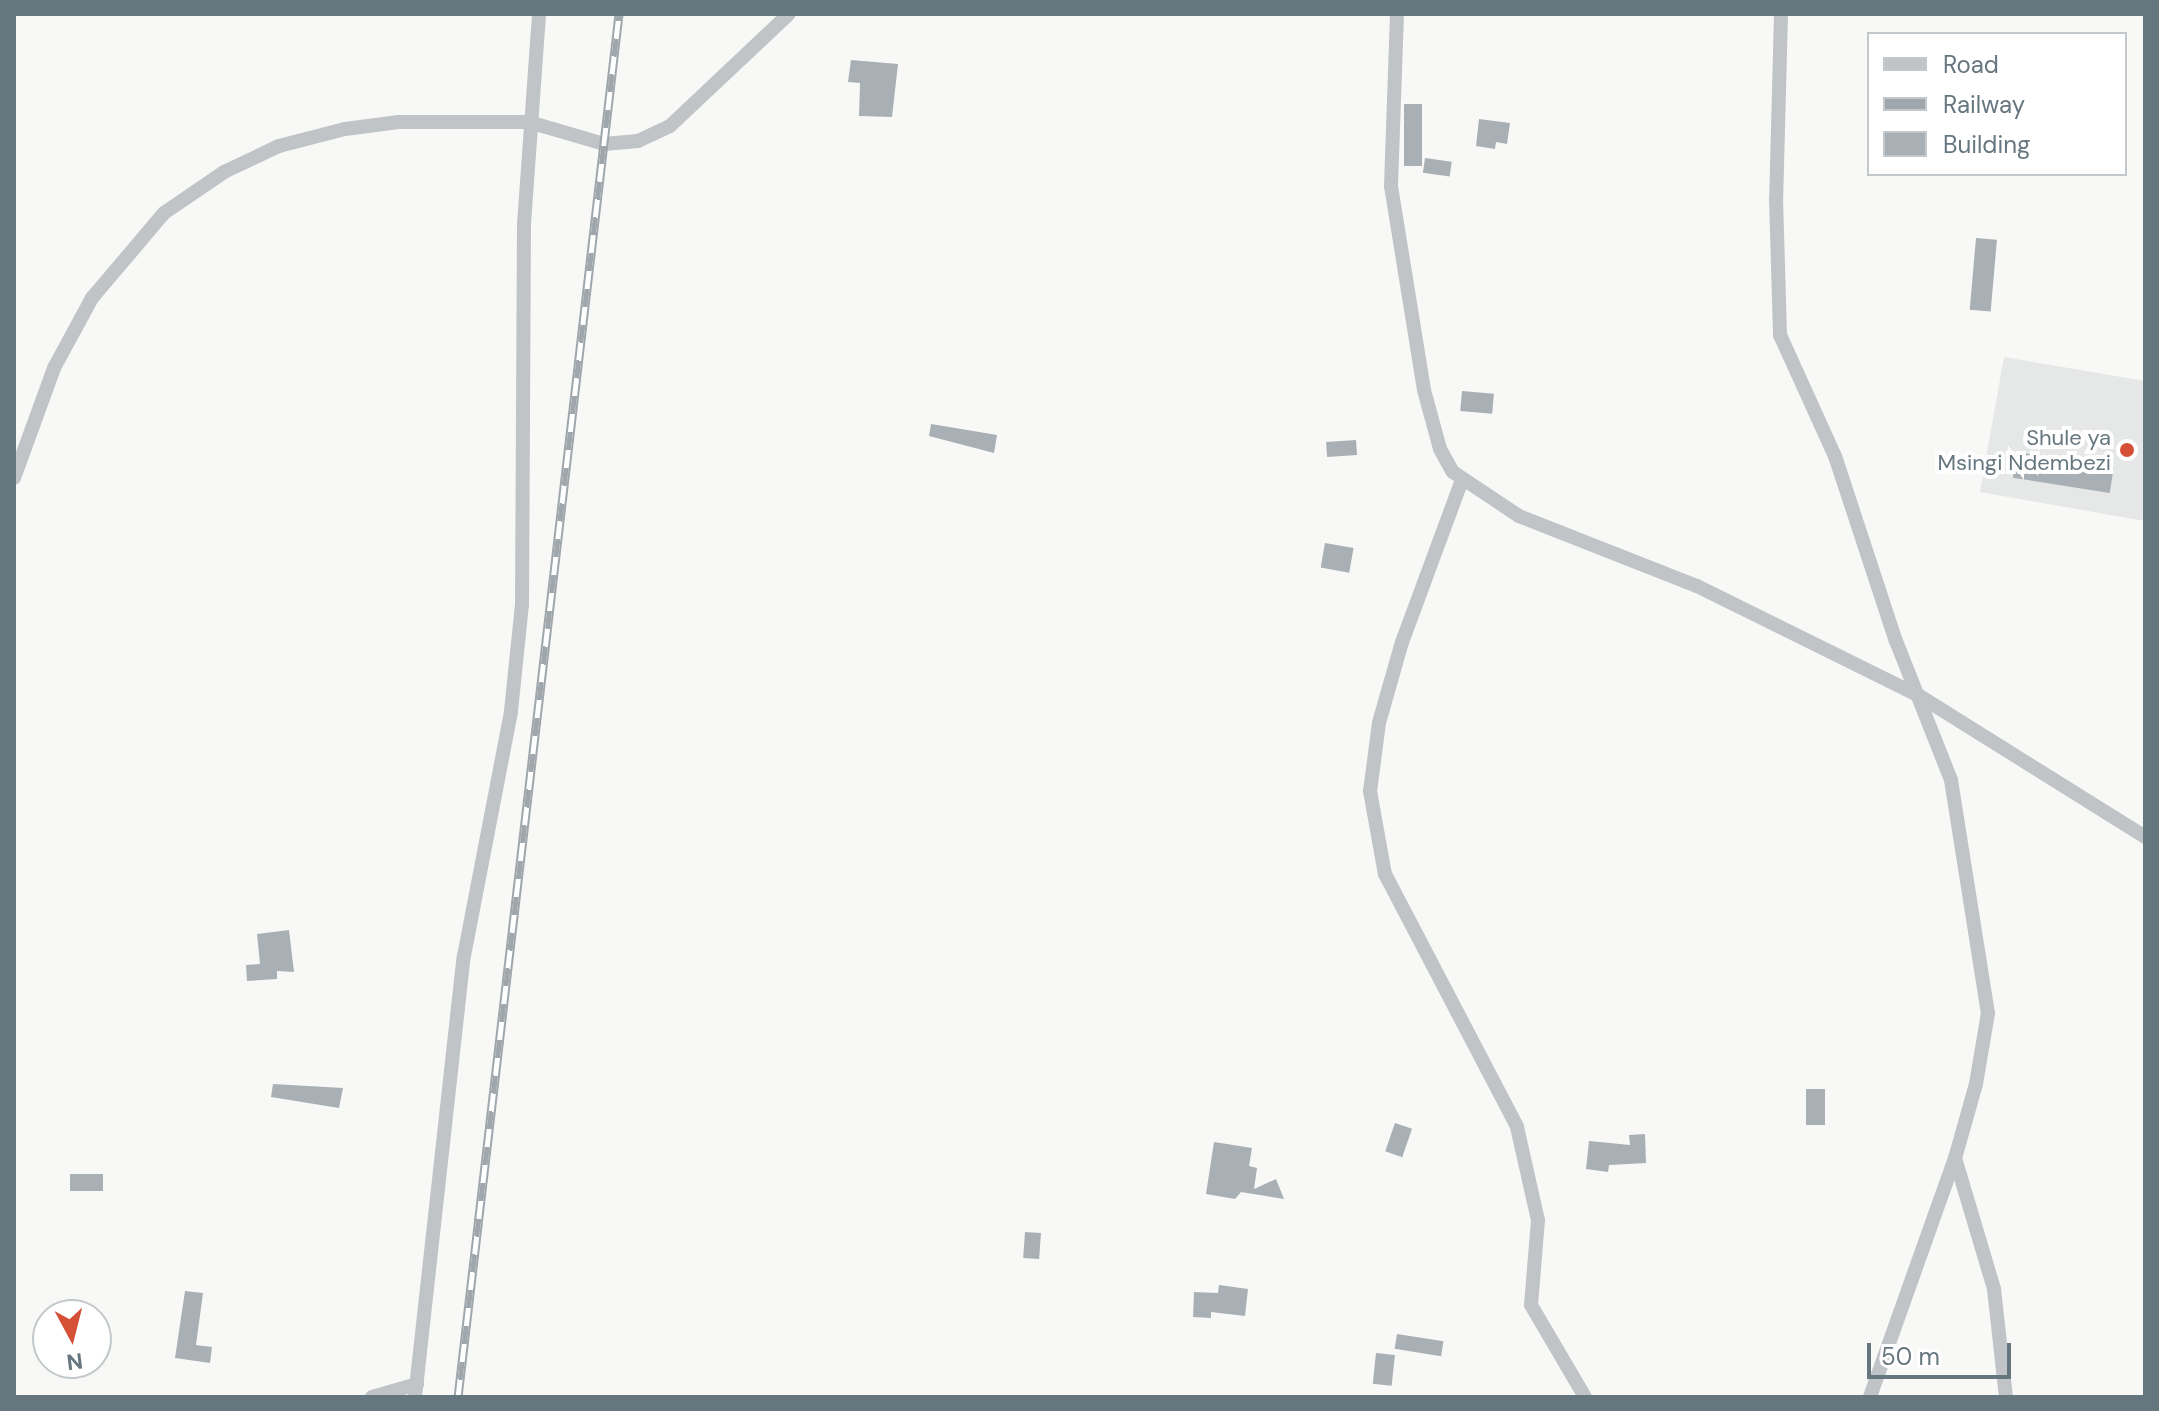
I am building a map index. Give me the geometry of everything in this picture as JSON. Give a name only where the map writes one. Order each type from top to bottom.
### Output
[{"type":"street","points":[[372,1397],[416,1390],[464,956],[511,711],[522,604],[521,340],[529,122],[539,14]]},
{"type":"street","points":[[14,478],[54,368],[92,298],[164,213],[224,172],[279,146],[322,134],[399,122],[529,122],[604,144],[658,134],[789,14]]},
{"type":"street","points":[[1397,14],[1391,171],[1400,254],[1435,432],[1446,463],[1462,480],[1519,516],[1697,586],[1918,695],[2145,837]]},
{"type":"street","points":[[1781,14],[1776,199],[1780,335],[1835,456],[1918,695],[1940,743],[1958,808],[1986,997],[1987,1033],[1955,1158],[1870,1397]]},
{"type":"street","points":[[1462,480],[1402,642],[1379,723],[1370,791],[1385,874],[1517,1127],[1538,1220],[1531,1305],[1585,1397]]},
{"type":"street","points":[[1955,1158],[1994,1289],[2006,1397]]},
{"type":"shaded area","points":[[2004,357],[2145,381],[2145,521],[1980,492]]},
{"type":"building","points":[[851,60],[898,64],[892,117],[859,116],[860,83],[848,82]]},
{"type":"building","points":[[1404,104],[1422,104],[1422,166],[1404,166]]},
{"type":"building","points":[[1479,119],[1510,123],[1507,144],[1496,142],[1495,149],[1476,146]]},
{"type":"building","points":[[1425,158],[1452,162],[1450,177],[1423,173]]},
{"type":"building","points":[[1976,238],[1997,240],[1991,312],[1970,310]]},
{"type":"building","points":[[1462,391],[1494,394],[1492,414],[1460,411]]},
{"type":"building","points":[[931,424],[997,435],[994,453],[929,436]]},
{"type":"building","points":[[1356,440],[1357,455],[1327,457],[1326,442]]},
{"type":"building","points":[[2017,452],[2114,467],[2110,493],[2013,478]]},
{"type":"building","points":[[1325,543],[1354,548],[1349,573],[1321,568]]},
{"type":"building","points":[[289,930],[294,972],[277,971],[277,979],[247,981],[246,965],[260,964],[257,934]]},
{"type":"building","points":[[273,1084],[343,1088],[339,1108],[271,1097]]},
{"type":"building","points":[[1806,1089],[1825,1089],[1825,1125],[1806,1125]]},
{"type":"building","points":[[1395,1123],[1412,1129],[1402,1157],[1385,1151]]},
{"type":"building","points":[[1645,1134],[1646,1163],[1609,1165],[1608,1172],[1586,1169],[1589,1141],[1630,1145],[1629,1135]]},
{"type":"building","points":[[1214,1142],[1252,1148],[1249,1166],[1257,1168],[1254,1189],[1276,1179],[1284,1199],[1241,1192],[1235,1199],[1206,1194]]},
{"type":"building","points":[[70,1174],[103,1174],[103,1191],[70,1191]]},
{"type":"building","points":[[1025,1232],[1041,1233],[1039,1259],[1023,1258]]},
{"type":"building","points":[[1219,1285],[1248,1289],[1245,1316],[1211,1312],[1211,1318],[1193,1317],[1194,1292],[1218,1293]]},
{"type":"building","points":[[185,1291],[203,1293],[196,1345],[212,1347],[210,1363],[175,1358]]},
{"type":"building","points":[[1397,1334],[1443,1341],[1441,1356],[1395,1349]]},
{"type":"building","points":[[1376,1353],[1395,1355],[1392,1386],[1373,1384]]},
{"type":"railway","points":[[458,1397],[619,14]]},
{"type":"place","name":"Shule ya Msingi Ndembezi","points":[[2127,450]]}]
